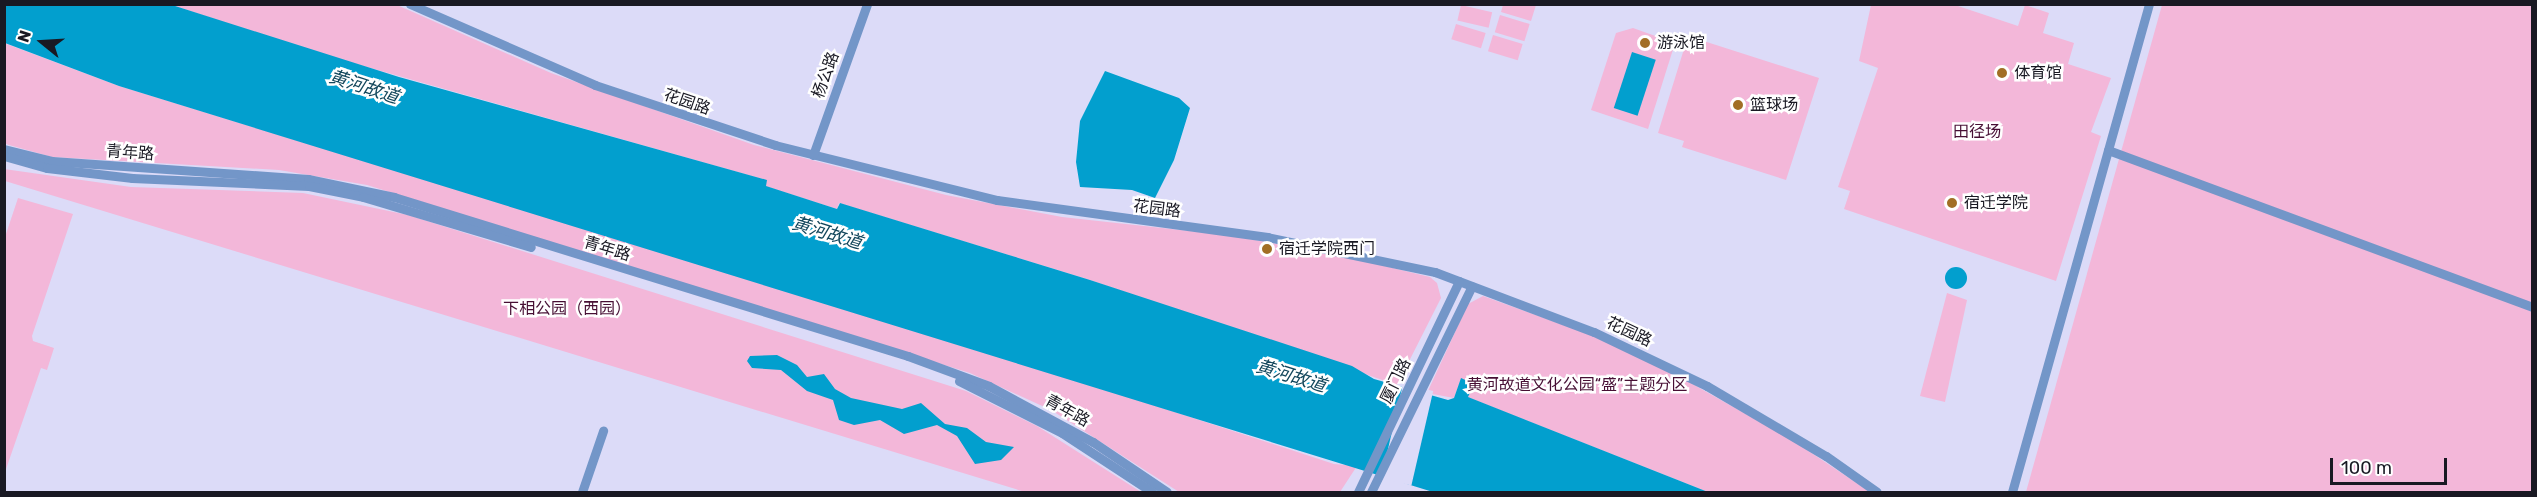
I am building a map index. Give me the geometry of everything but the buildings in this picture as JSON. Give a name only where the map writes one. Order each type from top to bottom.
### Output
[{"type":"street","name":"花园路","points":[[410,4],[534,61],[645,103],[813,155],[997,200],[1268,237],[1364,255],[1459,281],[1594,332],[1707,386],[1826,456],[1877,492]]},
{"type":"street","name":"杨公路","points":[[813,155],[867,4]]},
{"type":"street","points":[[2012,492],[2149,4]]},
{"type":"street","name":"青年路","points":[[4,148],[72,164],[308,179],[394,197],[908,356],[989,386],[1093,442],[1167,492]]},
{"type":"street","points":[[2108,150],[2532,307]]},
{"type":"street","name":"青年路","points":[[4,156],[47,168],[132,178],[309,186],[392,205],[957,380],[1062,433],[1152,492]]},
{"type":"street","name":"厦门路","points":[[1358,492],[1420,368],[1459,281]]},
{"type":"street","name":"厦门路","points":[[1371,492],[1472,286]]},
{"type":"street","points":[[582,492],[603,431]]},
{"type":"green space","points":[[1503,4],[1536,5],[1531,21],[1501,12]]},
{"type":"green space","points":[[172,5],[397,5],[551,73],[754,145],[946,195],[1062,217],[1226,235],[1335,254],[1430,277],[1437,283],[1441,298],[1397,385],[1090,280],[839,203],[837,209],[765,186],[766,180],[314,52]]},
{"type":"green space","points":[[1461,5],[1492,12],[1489,28],[1457,21]]},
{"type":"green space","name":"田径场","points":[[1871,5],[1955,5],[2018,26],[2025,5],[2049,13],[2043,33],[2074,43],[2068,64],[2111,78],[2091,132],[2101,136],[2056,281],[1844,209],[1850,191],[1838,187],[1878,68],[1859,61]]},
{"type":"green space","points":[[2162,5],[2532,5],[2532,492],[2026,492]]},
{"type":"green space","points":[[1500,15],[1530,24],[1524,41],[1495,32]]},
{"type":"green space","points":[[1456,24],[1486,33],[1481,48],[1451,39]]},
{"type":"green space","points":[[1633,28],[1675,43],[1648,129],[1591,110],[1616,33]]},
{"type":"green space","points":[[1493,35],[1523,44],[1518,60],[1488,51]]},
{"type":"green space","name":"篮球场","points":[[1688,36],[1819,78],[1786,180],[1682,147],[1684,141],[1658,133]]},
{"type":"green space","points":[[4,43],[119,86],[1046,370],[1334,464],[1357,466],[1340,492],[1179,492],[1051,410],[970,373],[367,185],[279,170],[52,157],[9,145],[4,143]]},
{"type":"green space","name":"下相公园（西园）","points":[[4,169],[131,187],[303,193],[408,215],[966,391],[1037,426],[1141,492],[1025,492],[5,181]]},
{"type":"green space","points":[[18,198],[73,214],[32,336],[33,341],[54,348],[47,370],[41,368],[5,472],[4,240]]},
{"type":"green space","points":[[1947,293],[1967,300],[1945,402],[1920,396]]},
{"type":"green space","name":"黄河故道文化公园“盛”主题分区","points":[[1483,296],[1594,336],[1671,372],[1792,440],[1870,492],[1708,492],[1467,397],[1473,384],[1461,379],[1454,398],[1427,393],[1468,304]]},
{"type":"water","name":"黄河故道","points":[[4,5],[172,5],[399,77],[767,180],[766,186],[837,209],[840,203],[1090,280],[1352,366],[1374,379],[1448,400],[1454,398],[1461,378],[1474,384],[1468,397],[1708,492],[1433,492],[119,86],[5,43]]},
{"type":"water","points":[[1632,52],[1656,60],[1638,116],[1614,108]]},
{"type":"water","points":[[1105,71],[1179,98],[1190,108],[1174,160],[1155,198],[1132,190],[1080,187],[1076,162],[1080,121]]},
{"type":"water","points":[[1956,267],[1964,270],[1967,278],[1964,286],[1956,289],[1948,286],[1945,278],[1948,270]]},
{"type":"water","points":[[777,355],[797,365],[807,377],[824,374],[835,389],[851,398],[902,409],[921,403],[945,424],[967,428],[986,442],[1014,447],[1001,460],[975,464],[957,436],[937,425],[904,434],[880,420],[854,425],[839,420],[833,400],[807,391],[781,370],[752,368],[747,361],[750,356]]},
{"type":"pier","points":[[1403,384],[1433,391],[1411,485],[1381,479]]},
{"type":"place","name":"游泳馆","points":[[1645,43]]},
{"type":"place","name":"体育馆","points":[[2002,73]]},
{"type":"place","name":"篮球场","points":[[1738,105]]},
{"type":"place","name":"宿迁学院","points":[[1952,203]]},
{"type":"place","name":"宿迁学院西门","points":[[1267,249]]}]
